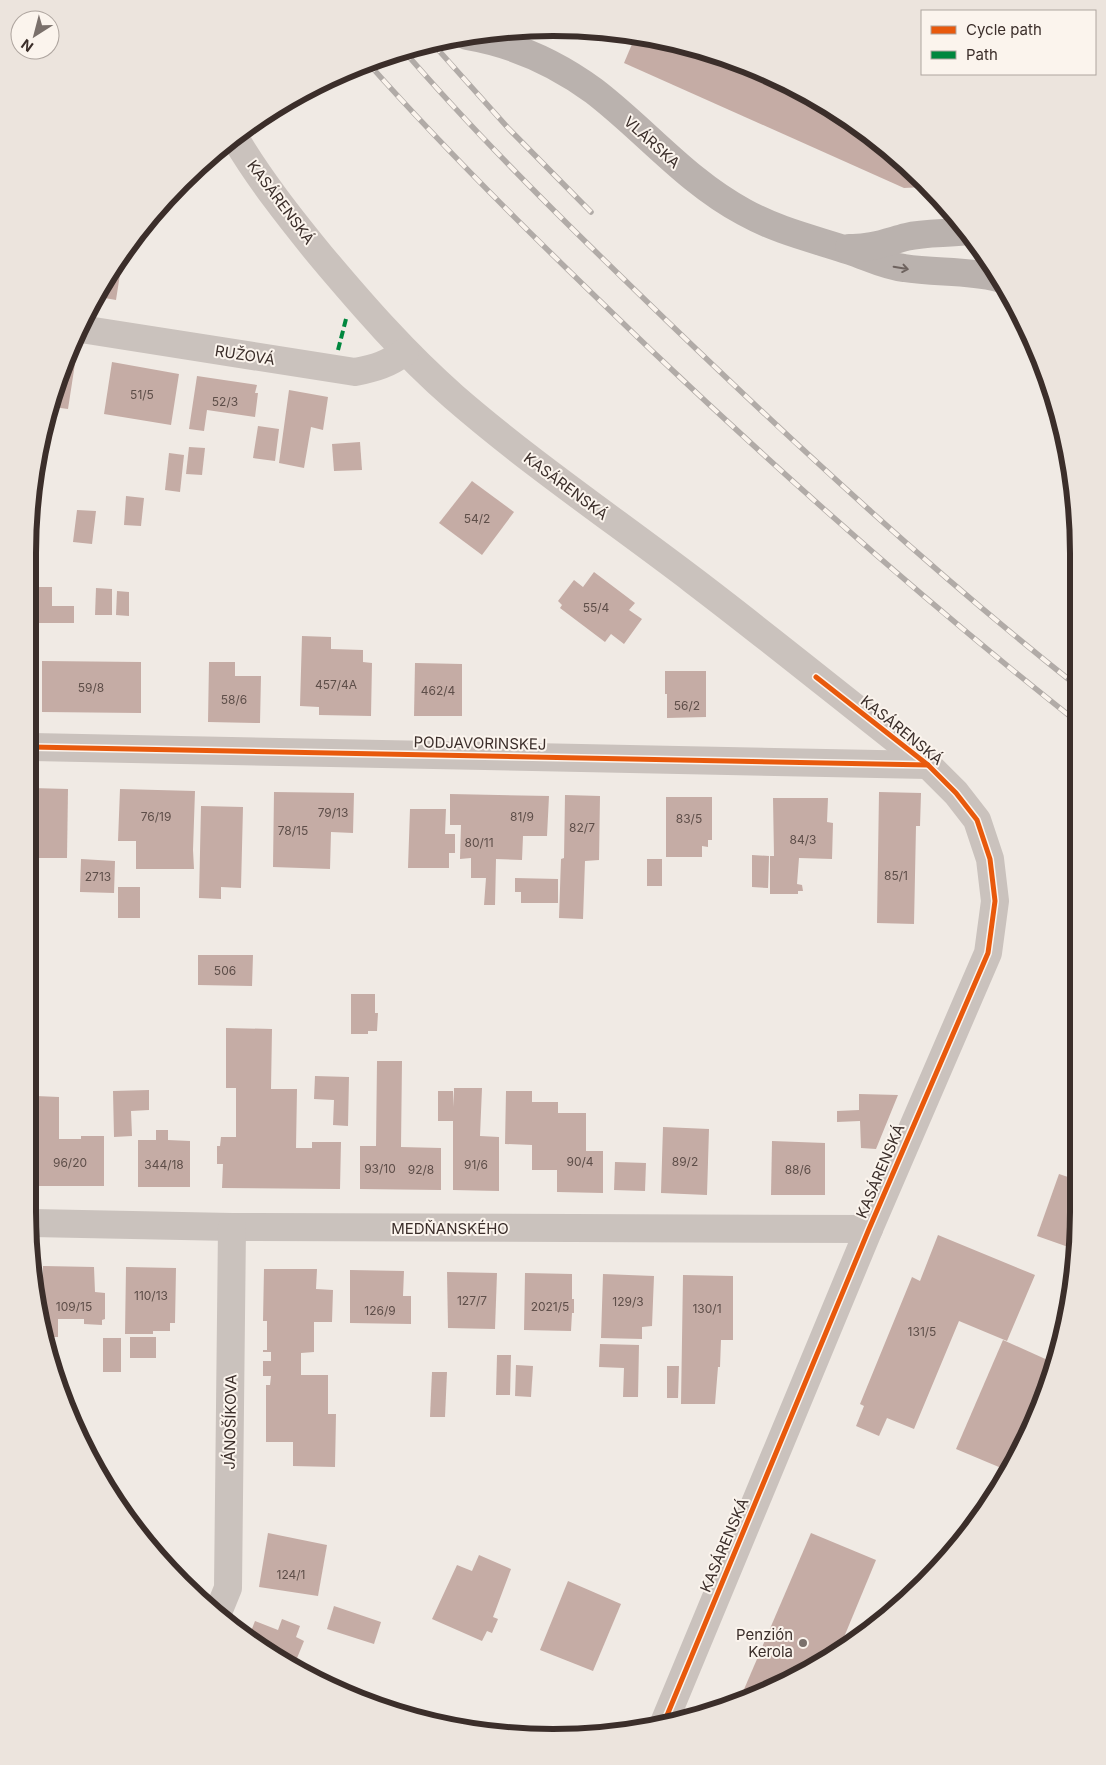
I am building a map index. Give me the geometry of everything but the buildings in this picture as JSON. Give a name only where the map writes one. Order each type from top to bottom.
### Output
[{"type":"main road","name":"VLÁRSKA","points":[[487,41],[515,48],[548,62],[594,92],[688,174],[720,198],[766,224],[888,265],[990,277]]},
{"type":"main road","name":"VLÁRSKA","points":[[838,247],[868,246],[923,234],[958,232]]},
{"type":"street","name":"KASÁRENSKÁ","points":[[238,143],[252,167],[303,233],[361,304],[405,352],[454,397],[516,448],[695,582],[928,765],[956,793],[977,820],[990,859],[995,901],[988,953],[869,1229],[667,1716]]},
{"type":"street","name":"RUŽOVÁ","points":[[88,329],[356,372],[377,368],[405,352]]},
{"type":"street","name":"PODJAVORINSKEJ","points":[[36,747],[928,765]]},
{"type":"street","name":"MEDŇANSKÉHO","points":[[36,1223],[232,1227],[869,1229]]},
{"type":"street","name":"JÁNOŠÍKOVA","points":[[220,1608],[228,1588],[232,1227]]},
{"type":"railway","points":[[438,49],[508,128],[591,212]]},
{"type":"railway","points":[[409,57],[467,121],[533,189],[766,416],[919,554],[1070,680]]},
{"type":"railway","points":[[374,69],[436,137],[507,209],[703,398],[859,540],[966,632],[1070,716]]},
{"type":"marked path","points":[[338,350],[346,319]]},
{"type":"cycle path","points":[[667,1716],[869,1229],[988,953],[995,901],[990,859],[977,820],[956,793],[928,765],[816,677]]},
{"type":"cycle path","points":[[36,747],[928,765]]},
{"type":"place","name":"Penzión Kerola","points":[[803,1643]]}]
